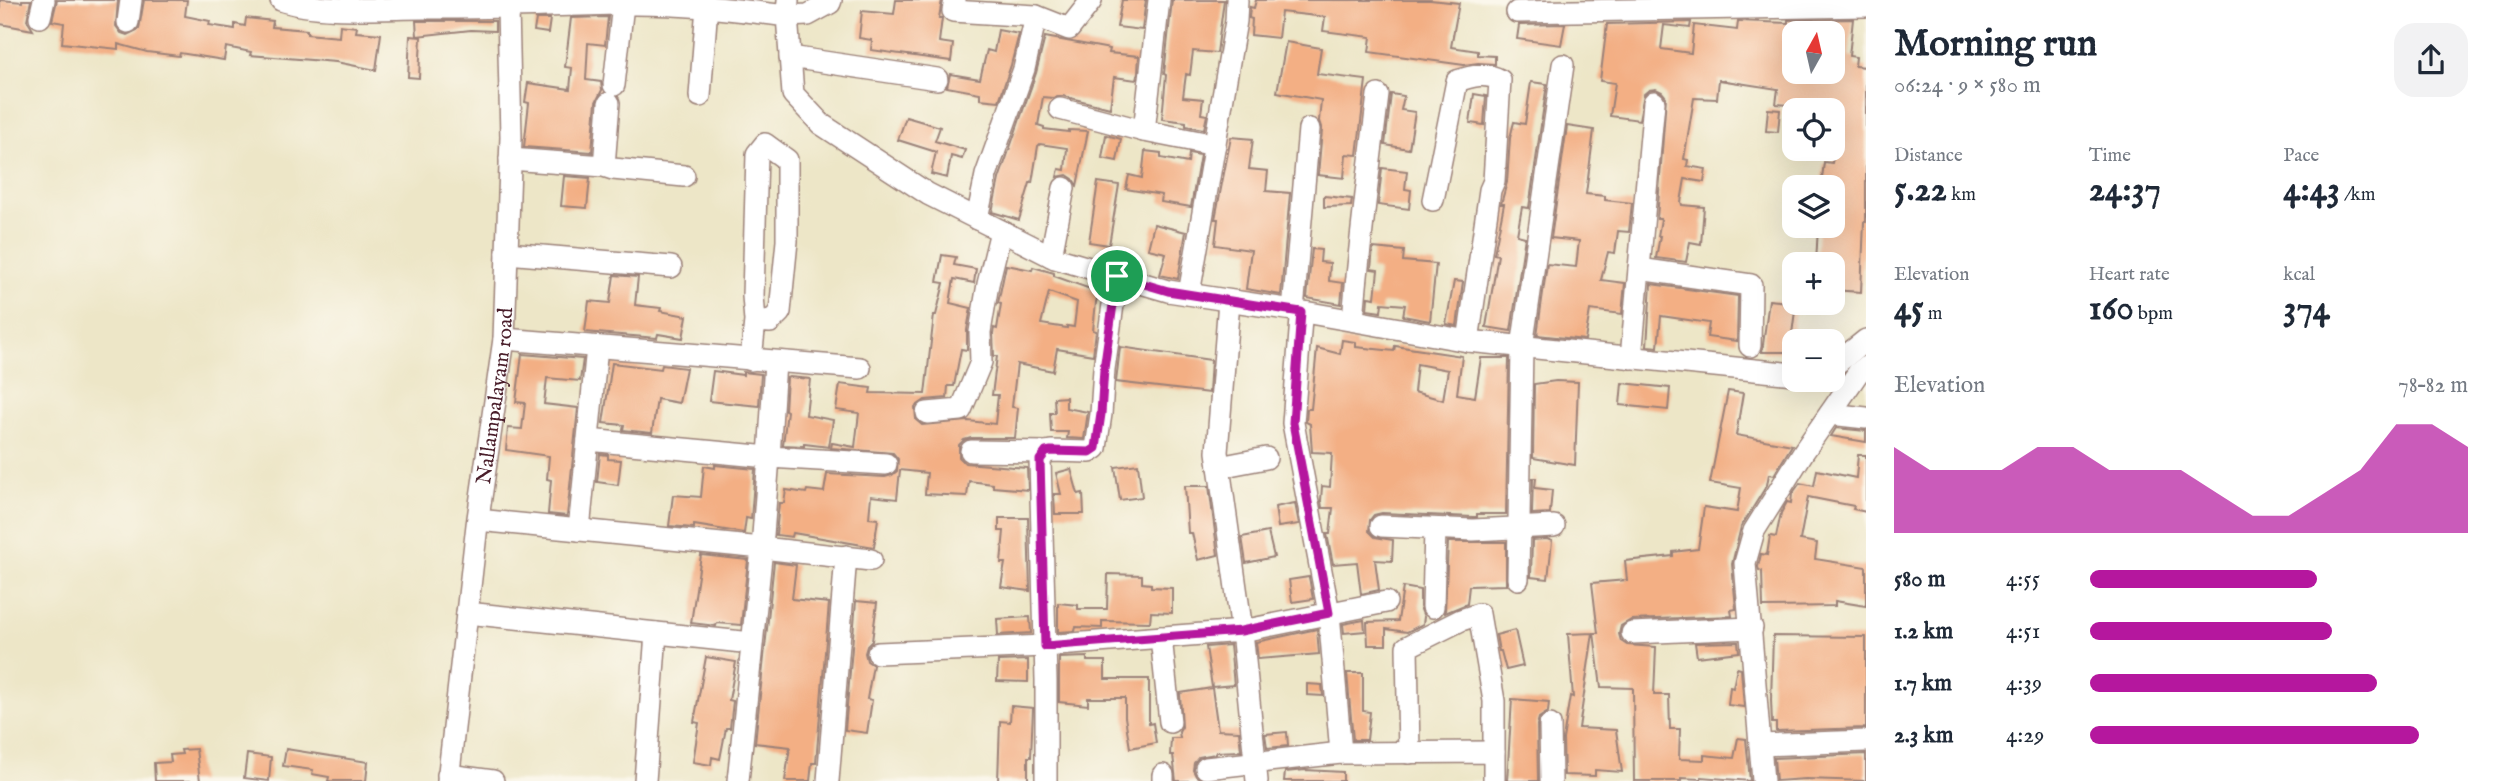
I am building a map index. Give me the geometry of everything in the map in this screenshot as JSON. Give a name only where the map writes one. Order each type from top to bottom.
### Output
[{"type":"street","points":[[128,22],[131,0]]},
{"type":"street","points":[[281,0],[298,6],[509,9],[586,3],[710,4],[788,8],[808,15],[831,0]]},
{"type":"street","points":[[955,0],[953,11],[1036,16],[1069,29],[1091,1]]},
{"type":"street","points":[[1144,131],[1159,0]]},
{"type":"street","points":[[1189,294],[1236,21],[1237,0]]},
{"type":"street","points":[[604,166],[623,4]]},
{"type":"street","points":[[699,96],[710,4]]},
{"type":"street","points":[[1517,12],[1866,6]]},
{"type":"street","points":[[788,8],[793,94],[821,124],[928,194],[1051,256],[1168,291],[1468,341],[1782,373]]},
{"type":"street","name":"Nallampalayam road","points":[[448,778],[478,520],[504,339],[510,159],[509,9]]},
{"type":"street","points":[[977,219],[986,174],[1024,69],[1036,16]]},
{"type":"street","points":[[790,57],[937,79]]},
{"type":"street","points":[[1518,579],[1522,347],[1563,65]]},
{"type":"street","points":[[1433,200],[1457,81],[1471,76],[1491,75],[1500,79],[1494,181],[1490,190],[1468,341]]},
{"type":"street","points":[[1353,320],[1359,243],[1378,95]]},
{"type":"street","points":[[1631,358],[1654,102]]},
{"type":"street","points":[[1060,109],[1144,131],[1215,145]]},
{"type":"street","points":[[1293,310],[1309,129]]},
{"type":"street","points":[[751,360],[755,321],[753,296],[757,154],[765,144],[787,160],[787,241],[780,312],[770,322],[755,321]]},
{"type":"street","points":[[510,159],[604,166],[684,176]]},
{"type":"street","points":[[1051,256],[1064,188]]},
{"type":"street","points":[[927,413],[961,410],[966,400],[981,362],[980,332],[1001,231]]},
{"type":"street","points":[[507,253],[671,267]]},
{"type":"street","points":[[1639,269],[1751,285],[1750,346]]},
{"type":"street","points":[[971,451],[1090,452],[1096,448],[1117,276]]},
{"type":"street","points":[[1229,301],[1217,452],[1241,631],[1256,772]]},
{"type":"street","points":[[1293,310],[1301,312],[1293,423],[1329,613],[1341,753]]},
{"type":"street","points":[[504,339],[860,368]]},
{"type":"street","points":[[1845,357],[1866,340]]},
{"type":"street","points":[[579,530],[597,346]]},
{"type":"street","points":[[738,781],[762,548],[775,362]]},
{"type":"street","points":[[1763,781],[1745,563],[1754,531],[1858,373],[1866,367]]},
{"type":"street","points":[[1830,414],[1866,418]]},
{"type":"street","points":[[588,440],[769,457],[886,464]]},
{"type":"street","points":[[1045,781],[1045,646],[1040,460],[1046,452]]},
{"type":"street","points":[[1219,467],[1266,458]]},
{"type":"street","points":[[478,520],[871,560]]},
{"type":"street","points":[[1381,526],[1473,530],[1554,526]]},
{"type":"street","points":[[1433,607],[1435,528]]},
{"type":"street","points":[[828,781],[846,556]]},
{"type":"street","points":[[878,653],[1045,646],[1241,631],[1386,601]]},
{"type":"street","points":[[467,613],[752,643]]},
{"type":"street","points":[[1409,753],[1407,647],[1479,614],[1494,701],[1494,781]]},
{"type":"street","points":[[1632,634],[1752,628]]},
{"type":"street","points":[[645,781],[656,633]]},
{"type":"street","points":[[1161,637],[1170,722]]},
{"type":"street","points":[[1550,725],[1551,781]]},
{"type":"street","points":[[1760,745],[1866,741]]},
{"type":"street","points":[[1206,768],[1256,772],[1341,753],[1494,752]]},
{"type":"street","points":[[448,778],[493,781]]},
{"type":"building","points":[[0,0],[31,0],[27,20],[33,30],[0,24]]},
{"type":"building","points":[[57,0],[118,0],[116,26],[121,33],[127,35],[139,29],[144,0],[187,0],[185,16],[210,21],[209,25],[235,29],[235,24],[245,26],[246,18],[273,21],[272,27],[307,30],[307,34],[339,37],[340,25],[357,27],[356,32],[381,34],[376,70],[336,62],[250,55],[251,52],[226,47],[224,60],[180,53],[179,56],[147,52],[118,44],[118,49],[62,43],[64,23],[52,21]]},
{"type":"building","points":[[896,0],[942,0],[939,42],[953,44],[951,61],[871,50],[872,40],[859,38],[862,11],[894,14]]},
{"type":"building","points":[[1122,0],[1146,0],[1142,30],[1117,27]]},
{"type":"building","points":[[1172,0],[1224,0],[1217,53],[1193,51],[1190,75],[1186,74],[1183,97],[1203,99],[1201,114],[1207,115],[1204,129],[1186,126],[1186,122],[1162,119]]},
{"type":"building","points":[[1256,0],[1430,0],[1459,3],[1451,47],[1478,51],[1478,55],[1495,56],[1495,64],[1464,65],[1369,52],[1371,37],[1323,31],[1325,17],[1281,12],[1278,38],[1251,35],[1250,7],[1254,8]]},
{"type":"building","points":[[608,17],[605,45],[588,43],[586,80],[601,82],[602,90],[596,102],[592,152],[524,147],[529,103],[525,102],[528,83],[570,89],[572,68],[565,67],[571,18]]},
{"type":"building","points":[[536,19],[550,19],[548,33],[534,31]]},
{"type":"building","points":[[1853,19],[1849,56],[1856,57],[1855,66],[1866,67],[1866,222],[1861,292],[1845,291],[1845,252],[1817,252],[1817,238],[1845,238],[1845,175],[1822,175],[1824,162],[1845,161],[1845,98],[1782,98],[1782,104],[1776,104],[1778,89],[1719,80],[1717,99],[1694,98],[1684,159],[1688,160],[1687,166],[1706,169],[1704,182],[1685,179],[1682,205],[1704,207],[1701,244],[1690,242],[1686,262],[1656,258],[1660,236],[1661,219],[1657,219],[1666,97],[1656,89],[1644,94],[1639,120],[1610,116],[1615,83],[1600,81],[1607,24],[1691,22],[1690,28],[1664,25],[1661,49],[1691,53],[1694,25],[1737,30],[1738,21],[1782,23],[1782,84],[1845,84],[1845,21],[1788,21]]},
{"type":"building","points":[[416,21],[495,21],[495,31],[471,30],[417,36]]},
{"type":"building","points":[[1565,24],[1561,45],[1517,39],[1519,25]]},
{"type":"building","points":[[998,30],[1019,34],[999,101],[980,99],[980,93],[947,87],[950,74],[980,79],[987,50],[994,52]]},
{"type":"building","points":[[410,36],[421,37],[419,78],[408,77]]},
{"type":"building","points":[[1045,37],[1110,49],[1109,53],[1139,56],[1138,72],[1136,80],[1114,77],[1110,108],[1063,96],[1043,97],[1038,125],[1044,129],[1069,132],[1088,131],[1077,186],[1067,175],[1057,177],[1059,169],[1065,170],[1067,148],[1040,144],[1038,146],[1032,183],[1019,220],[992,212],[999,179],[1036,73]]},
{"type":"building","points":[[1286,42],[1321,48],[1317,74],[1366,80],[1357,155],[1346,154],[1344,178],[1318,175],[1322,130],[1319,121],[1321,100],[1277,92]]},
{"type":"building","points":[[1531,82],[1547,84],[1529,208],[1522,207],[1517,235],[1525,237],[1511,331],[1486,327],[1498,255],[1494,254],[1504,204],[1501,204],[1507,182],[1510,138],[1514,122],[1525,124]]},
{"type":"building","points":[[1391,94],[1404,96],[1401,110],[1415,112],[1409,149],[1385,145]]},
{"type":"building","points":[[1474,94],[1486,96],[1484,125],[1470,123]]},
{"type":"building","points":[[1768,109],[1780,110],[1778,132],[1766,131]]},
{"type":"building","points":[[906,117],[940,127],[935,141],[965,150],[962,159],[951,156],[947,178],[931,174],[936,152],[898,140]]},
{"type":"building","points":[[1567,126],[1594,130],[1586,194],[1605,196],[1605,200],[1632,203],[1629,232],[1618,231],[1615,253],[1608,252],[1601,280],[1625,283],[1622,314],[1590,310],[1585,340],[1537,335],[1547,264],[1576,267],[1579,241],[1551,238]]},
{"type":"building","points":[[1106,135],[1121,139],[1117,161],[1102,158]]},
{"type":"building","points":[[1231,137],[1253,139],[1249,169],[1268,171],[1266,191],[1290,193],[1281,295],[1246,289],[1251,250],[1215,245],[1218,219],[1215,219]]},
{"type":"building","points":[[1145,151],[1161,153],[1161,158],[1188,163],[1189,153],[1200,155],[1191,207],[1161,202],[1162,195],[1126,189],[1129,175],[1142,178]]},
{"type":"building","points":[[1382,168],[1407,171],[1405,189],[1411,190],[1409,209],[1378,205]]},
{"type":"building","points":[[564,176],[590,178],[587,208],[561,206]]},
{"type":"building","points":[[1098,182],[1119,185],[1109,245],[1089,242]]},
{"type":"building","points":[[1324,196],[1352,199],[1351,206],[1324,207]]},
{"type":"building","points":[[1154,224],[1186,232],[1178,279],[1160,275],[1166,253],[1148,249]]},
{"type":"building","points":[[1373,248],[1404,251],[1403,261],[1436,264],[1430,321],[1403,316],[1405,305],[1382,303],[1381,312],[1367,310],[1368,297],[1375,298],[1378,270],[1371,269]]},
{"type":"building","points":[[1312,249],[1321,250],[1320,262],[1330,263],[1329,281],[1343,283],[1341,304],[1307,298]]},
{"type":"building","points":[[942,255],[956,257],[954,265],[976,269],[974,283],[954,279],[950,303],[971,308],[967,350],[961,349],[954,386],[948,386],[947,398],[925,400],[915,407],[916,420],[922,425],[968,421],[995,424],[998,395],[992,395],[997,356],[994,356],[993,333],[994,328],[997,329],[1001,304],[998,303],[1006,265],[1032,270],[1033,267],[1054,273],[1054,276],[1099,292],[1093,330],[1096,331],[1093,355],[1057,349],[1053,371],[1017,364],[1012,407],[1018,408],[1015,438],[971,438],[959,445],[959,457],[965,463],[1027,468],[1028,490],[993,487],[993,484],[969,481],[967,496],[925,494],[927,473],[900,470],[897,499],[871,496],[869,518],[878,519],[874,547],[793,533],[792,537],[776,535],[779,503],[784,503],[786,490],[824,492],[827,474],[885,477],[897,471],[898,459],[893,453],[831,448],[832,443],[855,447],[859,413],[836,410],[840,384],[871,388],[870,393],[925,394],[934,315],[944,283],[937,282]],"holes":[[[1049,292],[1077,302],[1074,327],[1041,324]]]},
{"type":"building","points":[[614,275],[638,277],[635,305],[661,308],[660,311],[687,316],[683,338],[658,334],[657,338],[585,332],[589,301],[610,303]]},
{"type":"building","points":[[1454,281],[1463,282],[1457,326],[1446,324]]},
{"type":"building","points":[[1651,284],[1738,296],[1737,341],[1707,337],[1709,323],[1661,316],[1658,347],[1647,346]]},
{"type":"building","points":[[1769,300],[1782,301],[1782,315],[1794,315],[1793,329],[1782,329],[1782,352],[1762,352]]},
{"type":"building","points":[[1342,340],[1356,342],[1356,347],[1394,351],[1395,346],[1462,356],[1457,394],[1475,397],[1481,358],[1509,358],[1506,514],[1477,514],[1477,517],[1382,513],[1374,515],[1370,520],[1369,531],[1375,537],[1393,540],[1392,561],[1375,560],[1379,590],[1361,594],[1357,562],[1333,564],[1327,534],[1330,534],[1333,508],[1322,508],[1321,501],[1322,486],[1330,487],[1332,453],[1312,452],[1310,424],[1306,422],[1307,409],[1311,409],[1317,348],[1340,354]],"holes":[[[1417,364],[1448,370],[1443,400],[1414,392]]]},
{"type":"building","points":[[1120,347],[1211,360],[1209,393],[1116,382]]},
{"type":"building","points":[[522,354],[583,359],[580,381],[547,378],[544,404],[578,408],[567,516],[548,514],[551,480],[547,479],[549,456],[506,450],[508,428],[522,429],[525,403],[516,402]]},
{"type":"building","points":[[612,363],[661,369],[662,365],[686,368],[679,403],[657,399],[652,433],[623,430],[624,425],[603,423]]},
{"type":"building","points":[[713,371],[743,375],[743,372],[761,374],[759,406],[709,401]]},
{"type":"building","points":[[789,377],[810,379],[806,415],[833,420],[829,447],[783,445]]},
{"type":"building","points":[[1578,382],[1575,465],[1533,458],[1534,384]]},
{"type":"building","points":[[1622,383],[1670,388],[1668,410],[1620,405]]},
{"type":"building","points":[[1728,391],[1743,393],[1736,435],[1792,445],[1774,475],[1769,474],[1767,485],[1741,527],[1732,564],[1736,609],[1731,610],[1732,616],[1631,620],[1621,626],[1619,634],[1621,641],[1627,645],[1656,647],[1654,695],[1669,695],[1670,729],[1680,729],[1679,759],[1704,760],[1704,755],[1734,758],[1738,738],[1746,739],[1750,781],[1701,777],[1681,778],[1681,781],[1634,781],[1633,688],[1601,687],[1594,633],[1598,633],[1592,583],[1627,580],[1625,561],[1673,556],[1673,552],[1698,549],[1704,507],[1737,512],[1741,488],[1710,483]]},
{"type":"building","points":[[1066,397],[1066,408],[1088,412],[1084,439],[1067,438],[1068,432],[1051,432],[1050,413],[1055,413],[1054,398]]},
{"type":"building","points":[[1836,428],[1866,431],[1866,442],[1831,436]]},
{"type":"building","points":[[600,454],[608,455],[608,459],[621,460],[618,485],[597,482]]},
{"type":"building","points":[[1858,455],[1866,455],[1866,512],[1853,509],[1854,506],[1808,497],[1800,540],[1817,543],[1815,559],[1866,567],[1866,606],[1835,601],[1835,606],[1763,607],[1762,571],[1758,567],[1761,554],[1767,555],[1770,536],[1776,537],[1781,513],[1787,502],[1791,503],[1792,494],[1800,483],[1814,486],[1817,470],[1856,478]]},
{"type":"building","points":[[1138,464],[1142,497],[1120,500],[1115,467]]},
{"type":"building","points":[[715,465],[755,469],[751,519],[746,518],[744,533],[694,525],[694,528],[669,526],[673,495],[701,497],[704,466],[715,468]]},
{"type":"building","points":[[1071,469],[1078,494],[1083,493],[1084,514],[1055,514],[1054,494],[1061,494],[1056,473]]},
{"type":"building","points":[[1533,478],[1536,478],[1535,488],[1552,490],[1550,513],[1532,514]]},
{"type":"building","points":[[1185,486],[1209,486],[1218,555],[1198,560],[1192,533],[1188,533]]},
{"type":"building","points":[[1295,503],[1299,524],[1278,527],[1275,507]]},
{"type":"building","points":[[999,518],[1028,518],[1030,591],[1001,587],[1005,563],[1001,563],[1004,531],[999,531]]},
{"type":"building","points":[[1268,532],[1274,557],[1246,563],[1242,537]]},
{"type":"building","points":[[1532,540],[1552,541],[1548,579],[1531,577]]},
{"type":"building","points":[[1448,542],[1506,542],[1506,585],[1469,586],[1467,604],[1445,613]]},
{"type":"building","points":[[701,555],[748,560],[741,625],[691,623]]},
{"type":"building","points":[[774,562],[796,565],[792,599],[829,603],[816,763],[812,763],[810,781],[785,781],[790,747],[755,743]]},
{"type":"building","points":[[1108,574],[1142,575],[1142,583],[1151,584],[1151,587],[1172,588],[1172,613],[1151,612],[1150,622],[1102,621],[1102,628],[1076,627],[1075,631],[1058,632],[1058,603],[1078,605],[1078,609],[1107,609]]},
{"type":"building","points":[[1309,577],[1313,599],[1292,602],[1289,580]]},
{"type":"building","points":[[1403,587],[1420,590],[1423,624],[1407,632],[1386,629],[1386,645],[1368,645],[1367,622],[1398,621]]},
{"type":"building","points":[[856,601],[877,603],[872,641],[865,653],[867,661],[873,665],[867,699],[872,700],[867,733],[845,730]]},
{"type":"building","points":[[1030,617],[1031,633],[998,635],[997,619]]},
{"type":"building","points":[[1364,620],[1365,631],[1344,633],[1343,624]]},
{"type":"building","points":[[1317,629],[1319,654],[1258,659],[1256,642]]},
{"type":"building","points":[[1515,630],[1523,666],[1506,670],[1496,635]]},
{"type":"building","points":[[1593,633],[1579,728],[1616,730],[1622,772],[1595,770],[1595,776],[1564,775],[1563,739],[1570,696],[1573,697],[1568,634]]},
{"type":"building","points":[[1773,636],[1866,637],[1866,728],[1776,731],[1776,723],[1772,723],[1771,700]]},
{"type":"building","points":[[1738,642],[1739,652],[1697,657],[1695,643]]},
{"type":"building","points":[[1230,645],[1234,685],[1212,687],[1206,647]]},
{"type":"building","points":[[706,657],[736,662],[729,700],[733,701],[730,728],[726,728],[720,759],[712,757],[711,765],[693,762],[699,723],[694,722]]},
{"type":"building","points":[[1087,657],[1087,661],[1105,661],[1105,679],[1149,679],[1149,724],[1153,723],[1156,743],[1130,748],[1125,698],[1088,698],[1088,705],[1059,702],[1059,658]]},
{"type":"building","points":[[1028,660],[1028,682],[997,681],[998,661]]},
{"type":"building","points":[[1737,668],[1741,669],[1744,707],[1728,705],[1730,687],[1733,688]]},
{"type":"building","points":[[1347,673],[1363,673],[1363,711],[1370,712],[1367,740],[1353,740]]},
{"type":"building","points":[[1307,684],[1322,685],[1323,696],[1307,695]]},
{"type":"building","points":[[1212,688],[1218,730],[1239,731],[1241,751],[1216,752],[1199,757],[1193,770],[1196,776],[1204,781],[1176,781],[1173,755],[1170,755],[1171,738],[1180,738],[1182,727],[1180,693]]},
{"type":"building","points":[[1512,699],[1549,702],[1548,712],[1539,718],[1537,725],[1538,781],[1507,781]]},
{"type":"building","points":[[1011,706],[1033,708],[1028,781],[998,781],[1000,721],[1010,722]]},
{"type":"building","points":[[1287,732],[1288,746],[1267,748],[1265,734]]},
{"type":"building","points":[[196,749],[200,781],[155,781],[154,763],[171,762],[170,755],[182,754],[181,750]]},
{"type":"building","points":[[286,749],[368,762],[366,781],[328,781],[329,777],[312,774],[313,770],[283,766]]},
{"type":"building","points":[[247,754],[271,757],[269,781],[244,778]]},
{"type":"building","points":[[1866,754],[1866,781],[1776,781],[1774,758]]},
{"type":"building","points":[[1285,772],[1343,772],[1343,781],[1284,781]]},
{"type":"route","points":[[1117,276],[1168,291],[1301,312],[1293,423],[1329,613],[1241,631],[1045,646],[1040,460],[1046,452],[1090,452],[1096,448],[1117,276]]}]
